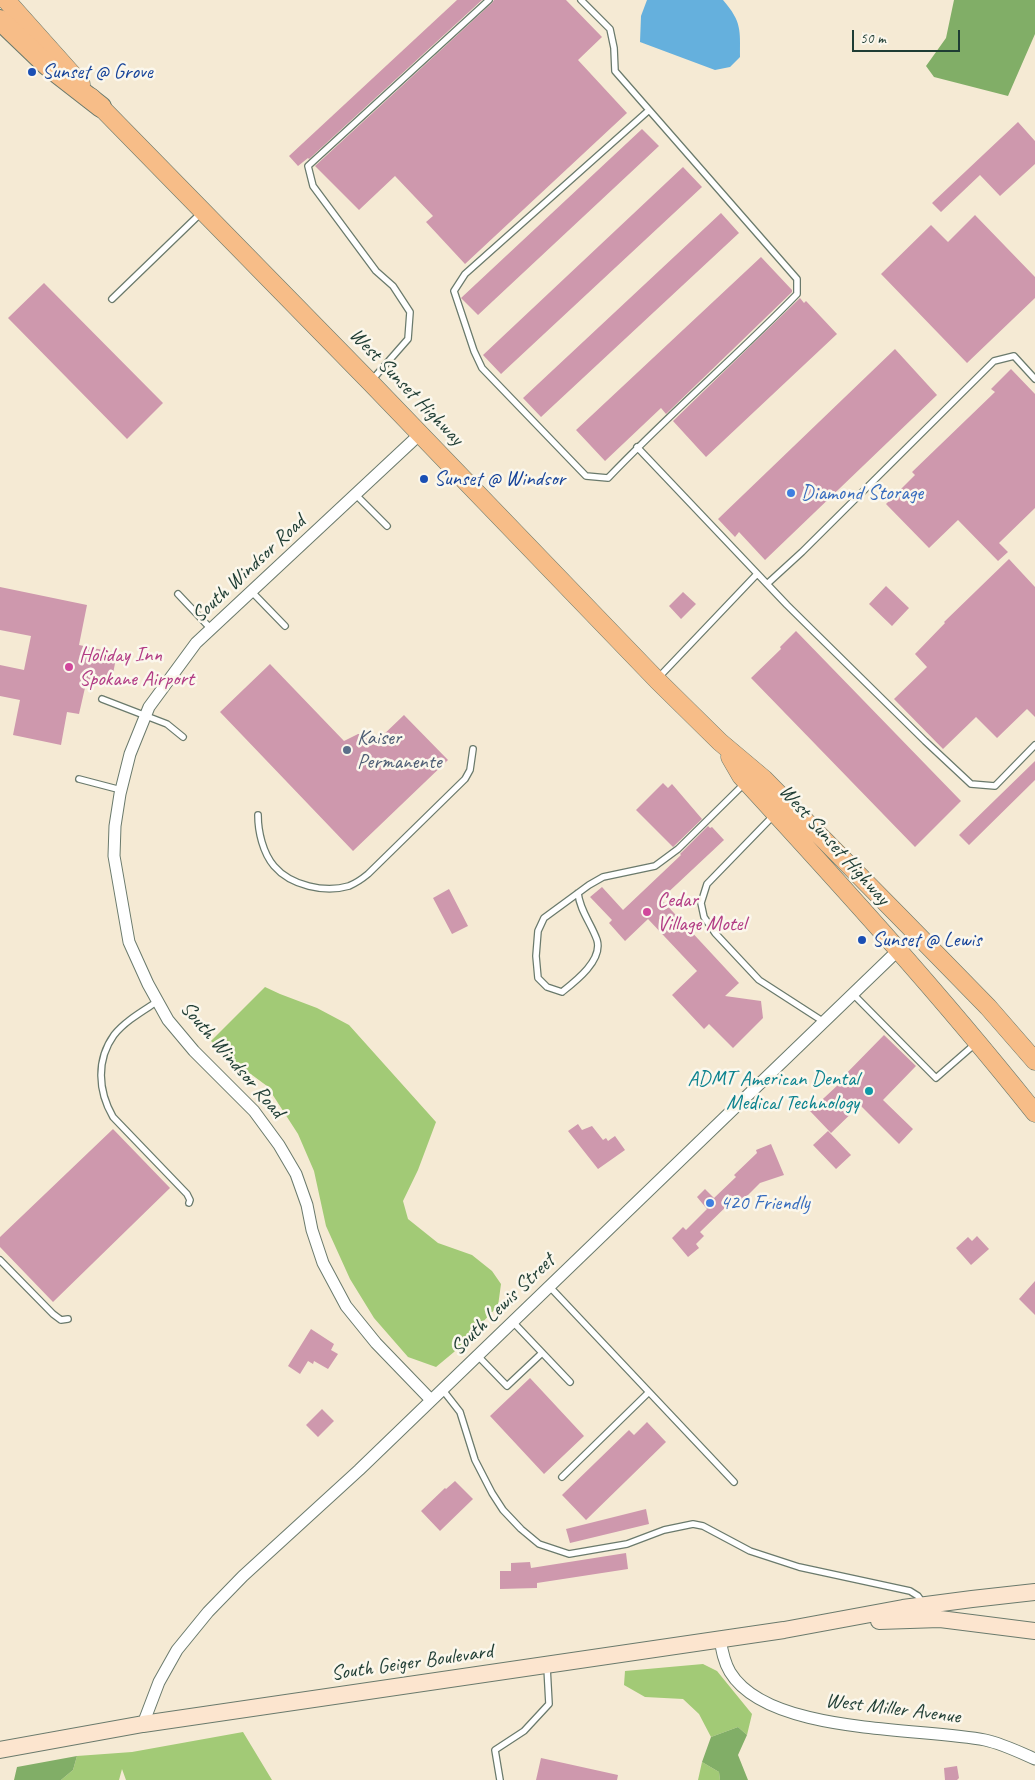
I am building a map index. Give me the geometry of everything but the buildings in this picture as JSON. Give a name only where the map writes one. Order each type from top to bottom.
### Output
[{"type":"highway","points":[[0,20],[47,65],[102,107]]},
{"type":"main road","name":"West Sunset Highway","points":[[6,0],[102,107]]},
{"type":"main road","name":"West Sunset Highway","points":[[0,9],[102,107],[204,211],[657,680],[720,742],[764,779],[916,933],[981,1000],[1035,1060]]},
{"type":"main road","name":"West Sunset Highway","points":[[720,742],[747,782],[860,907],[1035,1113]]},
{"type":"street","name":"South Windsor Road","points":[[420,434],[211,629],[181,662],[149,707],[130,754],[115,826],[114,856],[128,942],[168,1020],[194,1051],[254,1110],[279,1144],[296,1174],[307,1205],[312,1230],[324,1263],[346,1306],[376,1343],[431,1400]]},
{"type":"street","name":"South Lewis Street","points":[[144,1724],[159,1682],[177,1650],[208,1612],[243,1576],[359,1470],[916,933]]},
{"type":"street","points":[[831,1622],[924,1605],[1035,1592]]},
{"type":"street","points":[[831,1622],[940,1619],[1035,1632]]},
{"type":"street","name":"South Geiger Boulevard","points":[[0,1750],[144,1724],[831,1622]]},
{"type":"street","name":"West Miller Avenue","points":[[720,1639],[724,1661],[734,1678],[750,1692],[781,1708],[820,1720],[858,1727],[986,1740],[1035,1759]]},
{"type":"lane","points":[[370,382],[408,339],[410,312],[393,286],[376,271],[313,186],[308,166],[489,0]]},
{"type":"lane","points":[[581,0],[610,29],[614,48],[615,71],[648,111],[797,279],[797,294],[608,478],[586,476],[482,368],[474,351],[454,291],[465,274],[648,111]]},
{"type":"lane","points":[[112,298],[204,211]]},
{"type":"lane","points":[[767,584],[802,552],[994,361],[1014,356],[1035,379]]},
{"type":"lane","points":[[637,448],[757,574],[925,741],[971,784],[995,786],[1035,745]]},
{"type":"lane","points":[[356,495],[387,526]]},
{"type":"lane","points":[[657,680],[757,574]]},
{"type":"lane","points":[[252,592],[285,626]]},
{"type":"lane","points":[[178,594],[211,629]]},
{"type":"lane","points":[[102,700],[167,724],[183,737]]},
{"type":"lane","points":[[258,816],[268,857],[285,876],[295,882],[318,888],[348,886],[358,882],[368,874],[465,779],[470,770],[473,749]]},
{"type":"lane","points":[[79,779],[121,790]]},
{"type":"lane","points":[[578,893],[579,902],[597,941],[596,957],[577,981],[562,992],[548,988],[538,978],[536,956],[538,930],[544,918],[578,893],[603,877],[654,866],[678,849],[747,782]]},
{"type":"lane","points":[[776,814],[707,884],[701,903],[704,917],[715,933],[759,980],[824,1022]]},
{"type":"lane","points":[[853,994],[936,1078],[976,1042]]},
{"type":"lane","points":[[158,1001],[134,1016],[115,1034],[103,1056],[101,1082],[107,1106],[113,1117],[187,1194],[190,1200],[189,1203]]},
{"type":"lane","points":[[0,1260],[53,1314],[61,1320],[68,1319]]},
{"type":"lane","points":[[549,1286],[734,1482]]},
{"type":"lane","points":[[512,1321],[570,1382]]},
{"type":"lane","points":[[477,1355],[508,1386],[542,1352]]},
{"type":"lane","points":[[442,1389],[460,1412],[475,1460],[492,1494],[503,1510],[539,1544],[569,1554],[627,1544],[664,1530],[693,1524],[703,1526],[750,1551],[798,1567],[910,1591],[918,1596],[924,1605]]},
{"type":"lane","points":[[562,1477],[649,1392]]},
{"type":"lane","points":[[500,1780],[495,1750],[524,1732],[549,1704],[547,1665]]},
{"type":"green space","points":[[954,0],[1035,0],[1035,34],[1008,96],[934,77],[926,66],[946,38]]},
{"type":"green space","points":[[265,987],[317,1008],[349,1025],[436,1122],[418,1170],[403,1201],[408,1219],[438,1243],[472,1255],[492,1271],[501,1284],[498,1306],[454,1352],[436,1367],[408,1357],[374,1318],[350,1279],[326,1226],[314,1171],[298,1134],[267,1086],[225,1055],[211,1041]]},
{"type":"green space","points":[[703,1664],[717,1671],[752,1714],[747,1735],[738,1727],[711,1737],[699,1714],[683,1699],[645,1697],[624,1685],[625,1671]]},
{"type":"green space","points":[[738,1727],[747,1735],[738,1755],[748,1780],[720,1780],[719,1772],[702,1762],[711,1737]]},
{"type":"green space","points":[[243,1732],[272,1780],[126,1780],[122,1769],[119,1780],[61,1780],[73,1770],[77,1756],[132,1752]]},
{"type":"green space","points":[[77,1756],[73,1770],[61,1780],[14,1780],[17,1767]]},
{"type":"green space","points":[[702,1762],[719,1772],[720,1780],[698,1780]]},
{"type":"water","points":[[647,0],[723,0],[734,14],[739,27],[740,57],[730,67],[715,70],[640,42],[641,16]]},
{"type":"place","name":"Sunset @ Grove","points":[[32,72]]},
{"type":"place","name":"Sunset @ Windsor","points":[[424,479]]},
{"type":"place","name":"Diamond Storage","points":[[791,493]]},
{"type":"place","name":"Holiday Inn Spokane Airport","points":[[69,667]]},
{"type":"place","name":"Kaiser Permanente","points":[[347,750]]},
{"type":"place","name":"Cedar Village Motel","points":[[647,912]]},
{"type":"place","name":"Sunset @ Lewis","points":[[862,940]]},
{"type":"place","name":"ADMT American Dental Medical Technology","points":[[869,1091]]},
{"type":"place","name":"420 Friendly","points":[[710,1203]]}]
